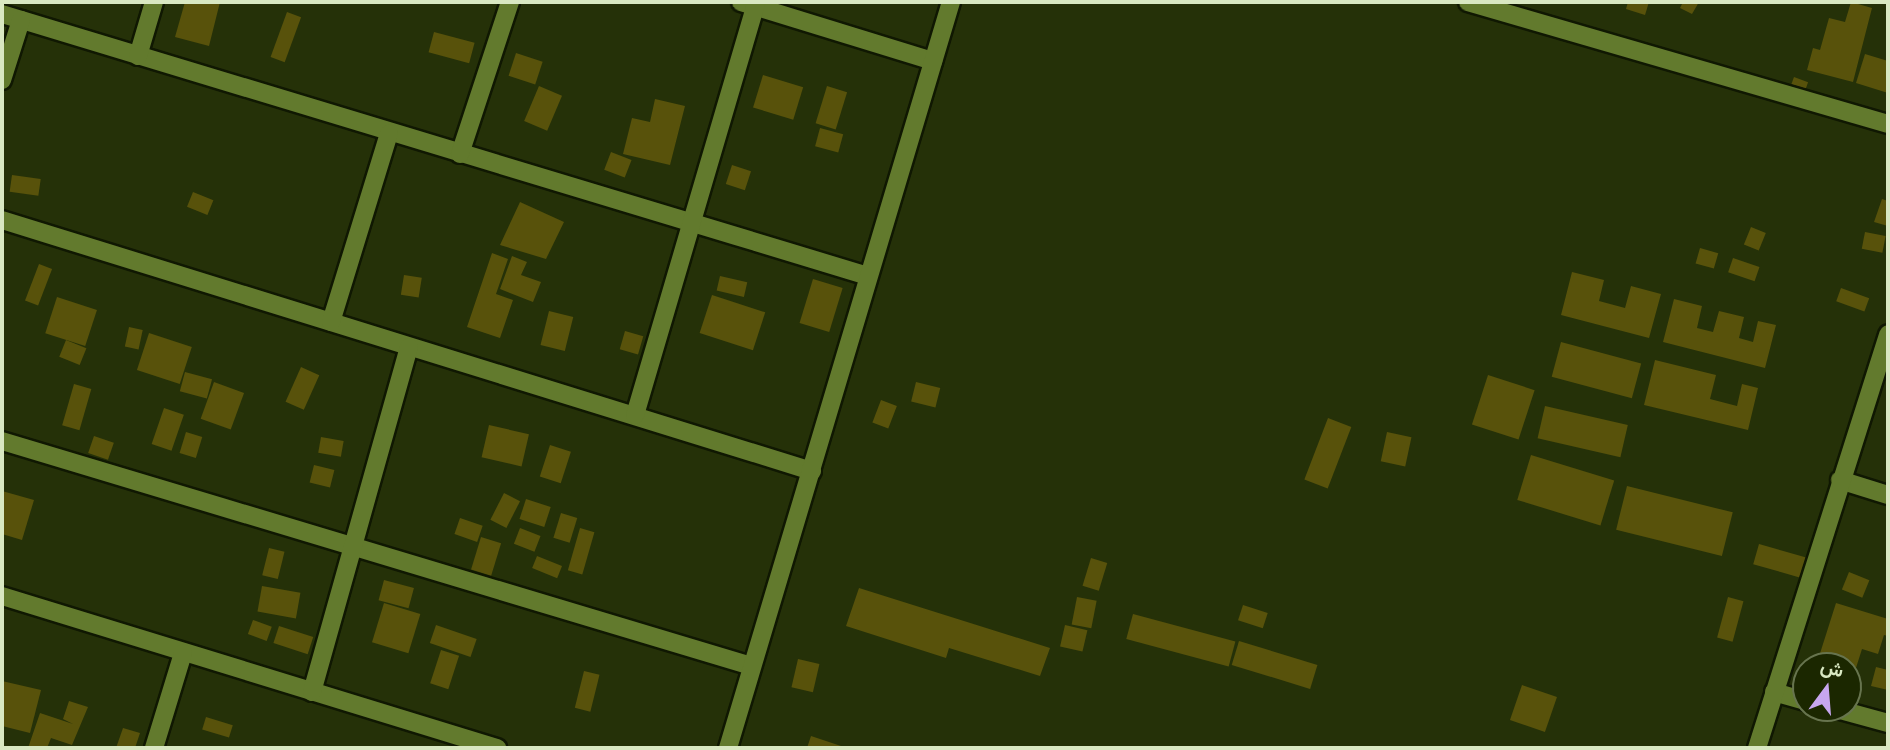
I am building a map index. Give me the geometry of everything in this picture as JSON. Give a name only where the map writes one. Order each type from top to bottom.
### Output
[{"type":"street","points":[[138,56],[154,2]]},
{"type":"street","points":[[460,153],[510,2]]},
{"type":"street","points":[[728,748],[951,2]]},
{"type":"street","points":[[1468,2],[1888,124]]},
{"type":"street","points":[[635,415],[748,4],[933,61]]},
{"type":"street","points":[[2,14],[389,134],[690,218],[868,276]]},
{"type":"street","points":[[2,80],[21,20]]},
{"type":"street","points":[[331,322],[389,134]]},
{"type":"street","points":[[2,220],[812,471]]},
{"type":"street","points":[[1757,748],[1888,334]]},
{"type":"street","points":[[312,692],[350,544],[409,346]]},
{"type":"street","points":[[2,441],[751,666]]},
{"type":"street","points":[[1840,480],[1888,495]]},
{"type":"street","points":[[2,596],[496,748]]},
{"type":"street","points":[[154,748],[183,653]]},
{"type":"street","points":[[1774,692],[1792,697]]},
{"type":"street","points":[[1862,716],[1888,723]]},
{"type":"building","points":[[185,2],[220,2],[209,46],[175,37]]},
{"type":"building","points":[[1628,2],[1649,2],[1645,15],[1626,9]]},
{"type":"building","points":[[1683,2],[1699,2],[1692,14],[1680,8]]},
{"type":"building","points":[[1851,2],[1872,8],[1853,82],[1807,70],[1813,48],[1820,50],[1829,18],[1845,22]]},
{"type":"building","points":[[287,12],[301,17],[285,62],[271,57]]},
{"type":"building","points":[[434,32],[475,43],[469,63],[429,52]]},
{"type":"building","points":[[516,53],[543,62],[535,84],[509,76]]},
{"type":"building","points":[[1865,54],[1888,61],[1888,93],[1856,83]]},
{"type":"building","points":[[763,75],[803,87],[793,120],[753,108]]},
{"type":"building","points":[[1794,77],[1808,82],[1799,108],[1784,103]]},
{"type":"building","points":[[539,86],[562,96],[547,131],[524,121]]},
{"type":"building","points":[[827,86],[847,92],[836,129],[816,123]]},
{"type":"building","points":[[655,99],[685,106],[670,165],[623,154],[632,118],[650,122]]},
{"type":"building","points":[[820,128],[843,134],[838,153],[815,146]]},
{"type":"building","points":[[611,152],[632,160],[625,178],[604,170]]},
{"type":"building","points":[[732,165],[751,171],[745,190],[726,184]]},
{"type":"building","points":[[12,175],[41,179],[38,196],[10,192]]},
{"type":"building","points":[[193,192],[213,200],[207,215],[187,207]]},
{"type":"building","points":[[1882,199],[1888,201],[1888,226],[1874,222]]},
{"type":"building","points":[[520,202],[564,222],[546,259],[500,245]]},
{"type":"building","points":[[1751,227],[1766,233],[1759,251],[1744,245]]},
{"type":"building","points":[[1865,232],[1886,236],[1882,253],[1862,249]]},
{"type":"building","points":[[1700,248],[1718,253],[1714,269],[1696,263]]},
{"type":"building","points":[[492,253],[508,259],[496,294],[513,300],[500,338],[467,327]]},
{"type":"building","points":[[512,256],[527,262],[521,275],[541,282],[533,302],[500,289]]},
{"type":"building","points":[[1733,258],[1759,267],[1755,281],[1728,272]]},
{"type":"building","points":[[39,264],[52,269],[38,305],[25,300]]},
{"type":"building","points":[[1572,272],[1604,280],[1599,301],[1625,308],[1631,286],[1661,294],[1649,338],[1561,315]]},
{"type":"building","points":[[404,275],[422,278],[419,298],[401,295]]},
{"type":"building","points":[[720,276],[747,282],[744,297],[717,291]]},
{"type":"building","points":[[813,279],[843,288],[829,332],[800,323]]},
{"type":"building","points":[[1841,288],[1869,298],[1864,311],[1836,301]]},
{"type":"building","points":[[712,295],[765,312],[753,350],[700,333]]},
{"type":"building","points":[[57,297],[97,310],[85,346],[45,333]]},
{"type":"building","points":[[1674,299],[1702,306],[1697,328],[1713,332],[1719,311],[1744,317],[1739,338],[1753,342],[1758,321],[1776,325],[1765,368],[1663,342]]},
{"type":"building","points":[[549,311],[573,317],[565,351],[541,345]]},
{"type":"building","points":[[129,327],[143,330],[139,349],[125,347]]},
{"type":"building","points":[[625,331],[643,336],[638,355],[620,349]]},
{"type":"building","points":[[149,333],[192,347],[180,384],[137,370]]},
{"type":"building","points":[[66,340],[86,348],[80,365],[59,357]]},
{"type":"building","points":[[1561,342],[1641,363],[1632,398],[1552,377]]},
{"type":"building","points":[[1655,360],[1716,375],[1710,399],[1737,406],[1742,384],[1758,388],[1748,430],[1644,405]]},
{"type":"building","points":[[301,367],[319,375],[304,410],[286,402]]},
{"type":"building","points":[[185,372],[212,379],[207,399],[180,391]]},
{"type":"building","points":[[1488,375],[1535,390],[1519,440],[1472,424]]},
{"type":"building","points":[[214,382],[244,393],[231,430],[201,419]]},
{"type":"building","points":[[916,382],[940,388],[935,407],[911,401]]},
{"type":"building","points":[[74,384],[91,389],[79,430],[62,425]]},
{"type":"building","points":[[881,400],[897,406],[888,428],[872,422]]},
{"type":"building","points":[[1545,406],[1628,425],[1620,457],[1538,438]]},
{"type":"building","points":[[164,408],[184,415],[171,451],[152,444]]},
{"type":"building","points":[[1328,418],[1351,427],[1328,489],[1304,480]]},
{"type":"building","points":[[489,425],[529,434],[522,466],[482,457]]},
{"type":"building","points":[[186,432],[202,437],[196,458],[180,453]]},
{"type":"building","points":[[1387,432],[1411,437],[1405,467],[1381,461]]},
{"type":"building","points":[[94,436],[114,443],[108,460],[88,453]]},
{"type":"building","points":[[321,437],[344,441],[341,457],[318,453]]},
{"type":"building","points":[[550,445],[571,452],[561,483],[540,476]]},
{"type":"building","points":[[1531,455],[1614,480],[1600,525],[1517,500]]},
{"type":"building","points":[[314,465],[334,470],[330,488],[310,482]]},
{"type":"building","points":[[1627,486],[1733,512],[1722,556],[1616,530]]},
{"type":"building","points":[[2,491],[34,500],[22,540],[2,534]]},
{"type":"building","points":[[504,493],[520,501],[506,528],[490,520]]},
{"type":"building","points":[[526,499],[551,507],[544,527],[520,519]]},
{"type":"building","points":[[561,513],[577,518],[570,543],[553,538]]},
{"type":"building","points":[[460,518],[483,526],[477,542],[454,534]]},
{"type":"building","points":[[520,528],[541,536],[534,552],[514,544]]},
{"type":"building","points":[[580,528],[594,532],[582,574],[568,570]]},
{"type":"building","points":[[481,537],[501,543],[491,576],[471,570]]},
{"type":"building","points":[[1759,544],[1807,558],[1801,578],[1753,564]]},
{"type":"building","points":[[269,548],[285,552],[278,579],[262,575]]},
{"type":"building","points":[[537,556],[562,566],[557,578],[532,568]]},
{"type":"building","points":[[1091,558],[1107,563],[1099,591],[1083,586]]},
{"type":"building","points":[[1849,572],[1869,580],[1862,598],[1842,590]]},
{"type":"building","points":[[384,580],[414,588],[409,608],[379,600]]},
{"type":"building","points":[[262,586],[300,593],[296,618],[257,612]]},
{"type":"building","points":[[859,588],[1050,648],[1040,676],[949,648],[946,658],[846,626]]},
{"type":"building","points":[[1077,597],[1097,601],[1091,628],[1072,624]]},
{"type":"building","points":[[1728,597],[1743,601],[1733,642],[1717,638]]},
{"type":"building","points":[[384,603],[420,614],[408,653],[372,642]]},
{"type":"building","points":[[1836,603],[1888,619],[1888,636],[1884,635],[1878,654],[1862,649],[1861,652],[1820,652]]},
{"type":"building","points":[[1243,605],[1268,613],[1263,628],[1238,620]]},
{"type":"building","points":[[1133,614],[1235,641],[1229,667],[1126,639]]},
{"type":"building","points":[[253,620],[272,627],[267,641],[248,634]]},
{"type":"building","points":[[436,625],[477,639],[470,657],[430,643]]},
{"type":"building","points":[[1065,625],[1087,630],[1082,652],[1060,646]]},
{"type":"building","points":[[279,626],[313,637],[308,654],[273,643]]},
{"type":"building","points":[[1239,641],[1317,665],[1310,689],[1232,665]]},
{"type":"building","points":[[441,650],[459,656],[448,689],[430,683]]},
{"type":"building","points":[[798,659],[819,664],[813,692],[791,687]]},
{"type":"building","points":[[1876,667],[1888,670],[1888,690],[1871,686]]},
{"type":"building","points":[[584,671],[600,675],[590,712],[575,708]]},
{"type":"building","points":[[2,681],[41,690],[30,733],[2,726]]},
{"type":"building","points":[[1522,685],[1557,697],[1545,732],[1510,720]]},
{"type":"building","points":[[69,701],[88,707],[72,745],[51,738],[47,748],[28,748],[40,713],[73,724],[63,719]]},
{"type":"building","points":[[206,717],[233,725],[229,738],[202,729]]},
{"type":"building","points":[[123,728],[140,733],[135,748],[116,748]]},
{"type":"building","points":[[811,736],[847,748],[807,748]]}]
